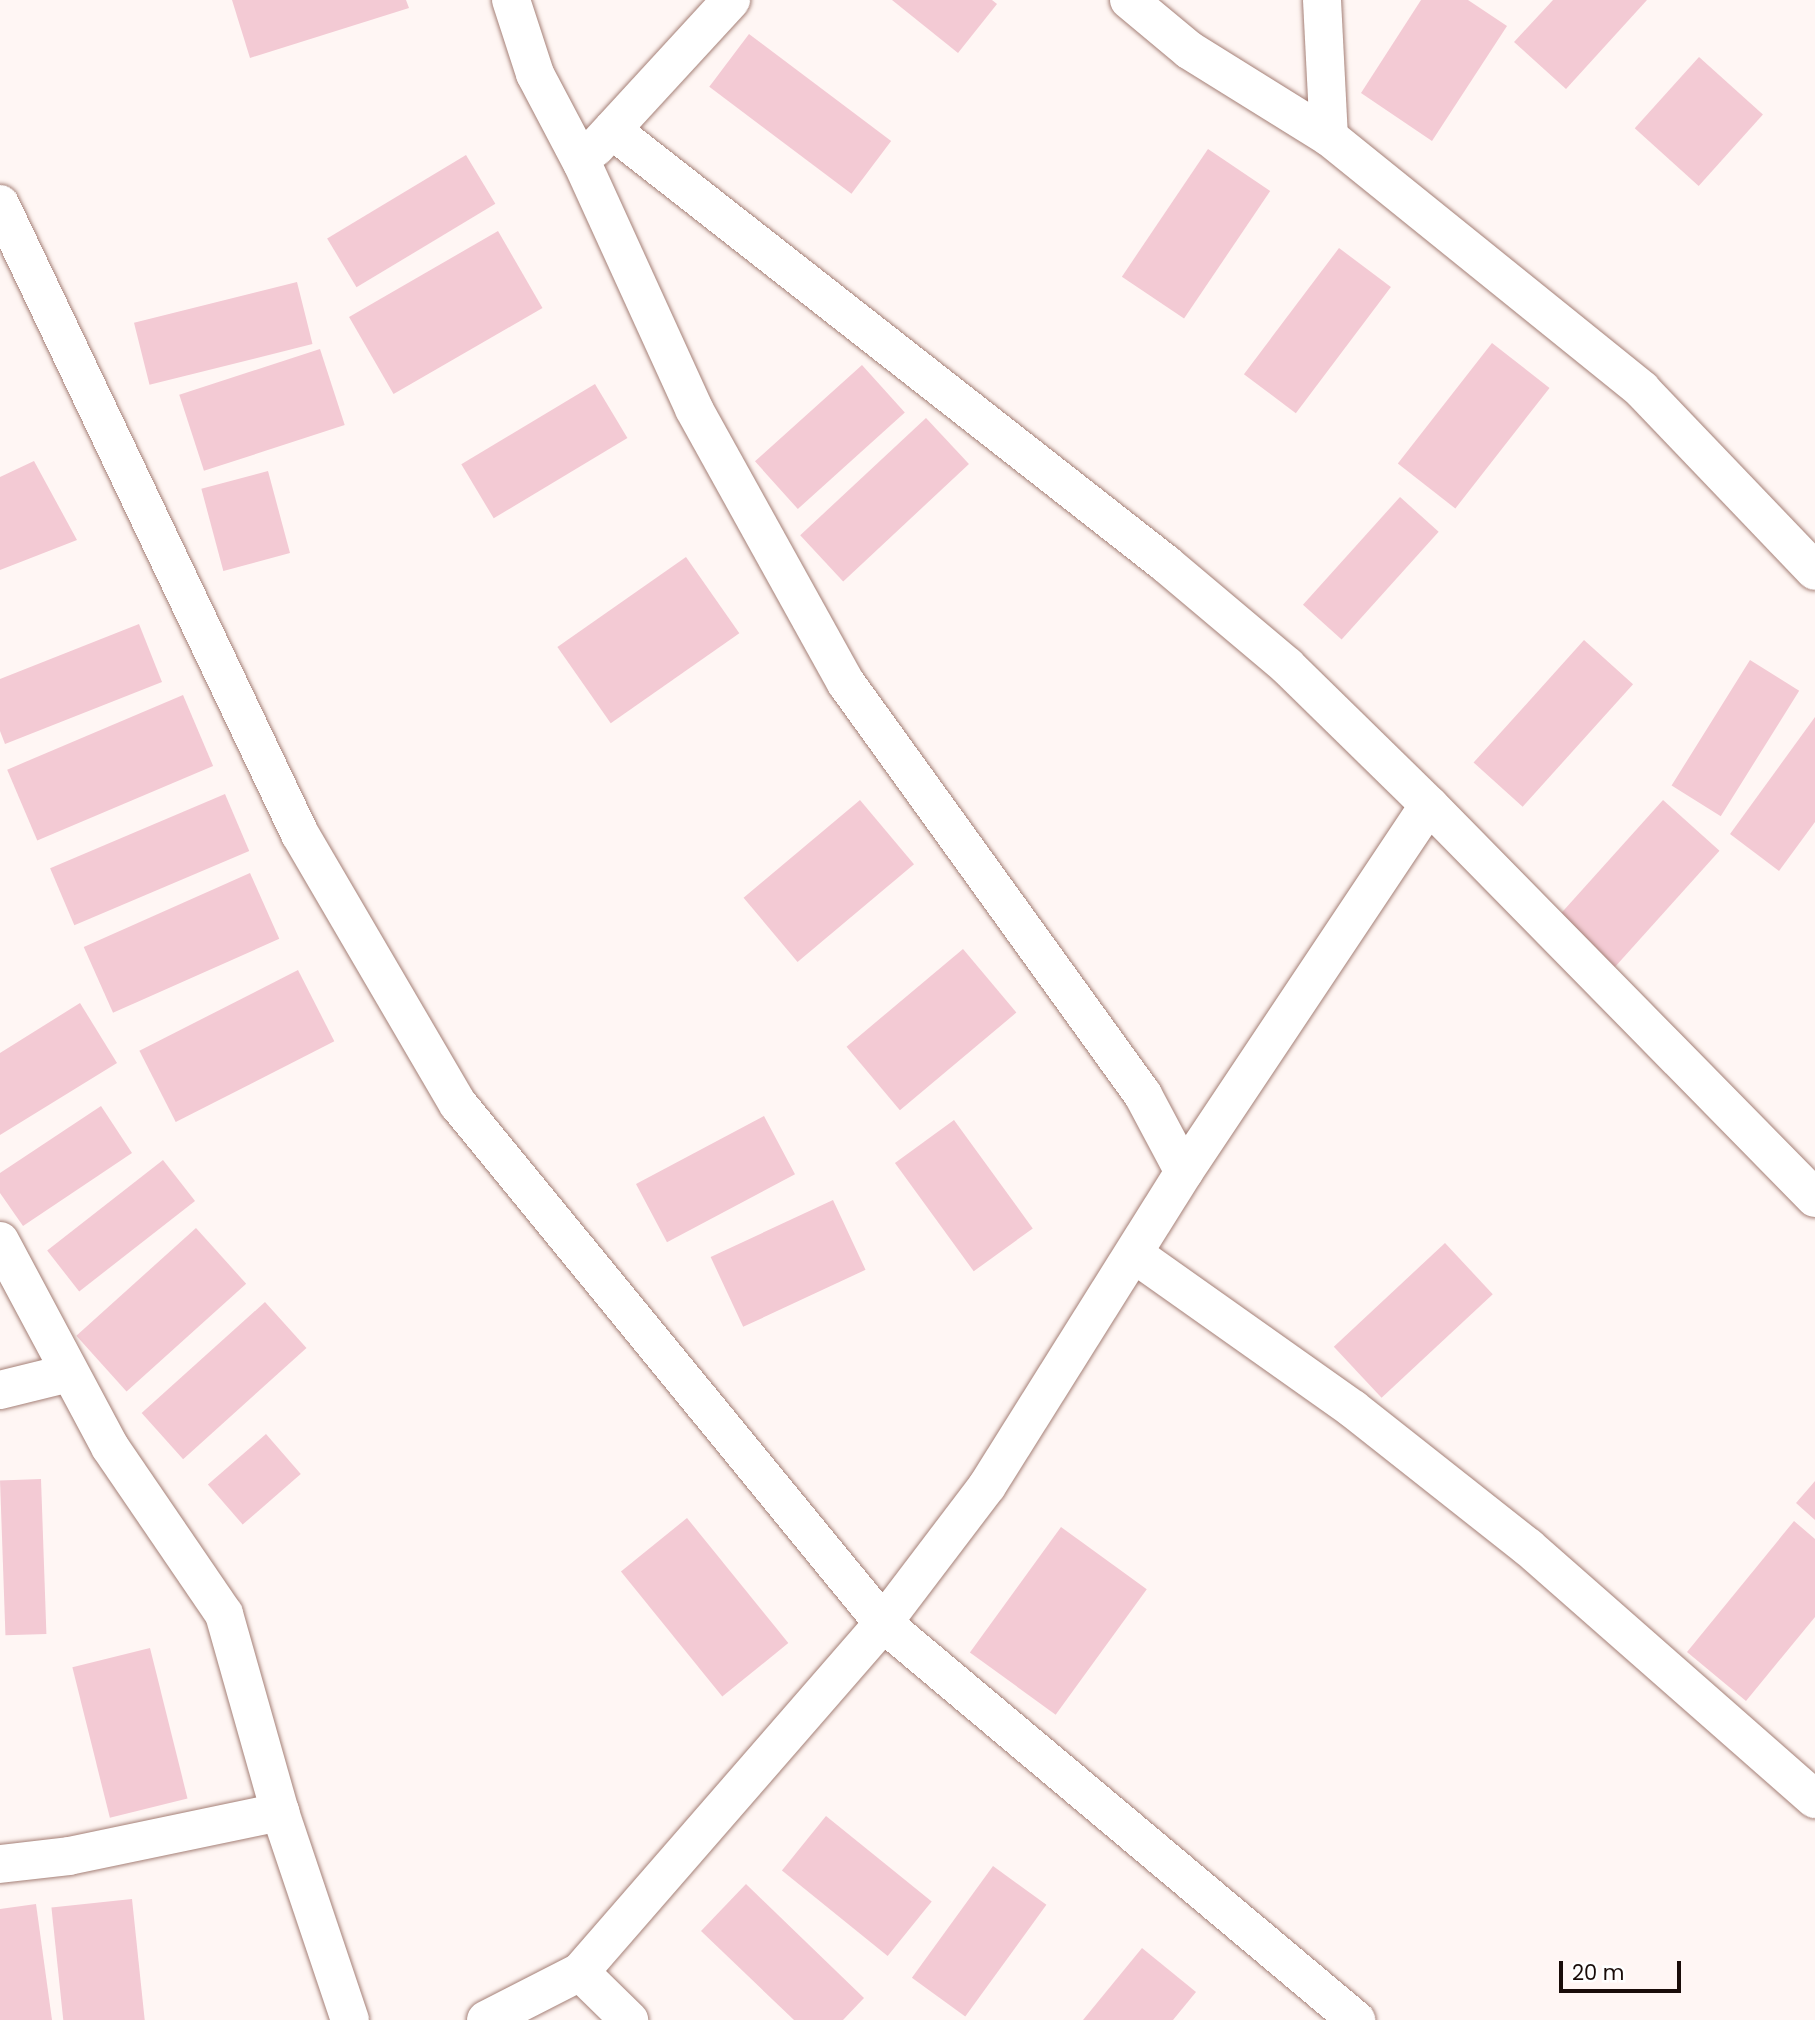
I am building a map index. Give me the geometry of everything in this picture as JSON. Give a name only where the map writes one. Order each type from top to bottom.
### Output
[{"type":"street","points":[[511,0],[535,74],[582,163],[694,409],[846,683],[1143,1095],[1184,1172]]},
{"type":"street","points":[[582,163],[731,0]]},
{"type":"street","points":[[1129,0],[1189,50],[1329,137],[1642,390],[1815,571]]},
{"type":"street","points":[[1322,0],[1329,137]]},
{"type":"street","points":[[611,130],[1167,564],[1287,666],[1429,805],[1815,1198]]},
{"type":"street","points":[[0,204],[300,834],[458,1104],[883,1623],[1356,2020]]},
{"type":"street","points":[[486,2020],[580,1972],[883,1623],[987,1486],[1184,1172],[1429,805]]},
{"type":"street","points":[[0,1241],[110,1447],[224,1614],[280,1812],[350,2020]]},
{"type":"street","points":[[1134,1254],[1353,1409],[1528,1547],[1815,1799]]},
{"type":"street","points":[[0,1390],[69,1373]]},
{"type":"street","points":[[0,1864],[69,1856],[280,1812]]},
{"type":"street","points":[[580,1972],[629,2020]]},
{"type":"building","points":[[232,0],[406,0],[409,8],[250,58]]},
{"type":"building","points":[[892,0],[992,0],[997,4],[958,53]]},
{"type":"building","points":[[1421,0],[1468,0],[1507,26],[1432,141],[1361,93]]},
{"type":"building","points":[[1553,0],[1647,0],[1566,89],[1514,42]]},
{"type":"building","points":[[749,34],[891,141],[851,194],[709,87]]},
{"type":"building","points":[[1699,57],[1763,115],[1699,186],[1635,128]]},
{"type":"building","points":[[1208,149],[1270,191],[1184,319],[1122,277]]},
{"type":"building","points":[[466,155],[495,204],[356,287],[327,238]]},
{"type":"building","points":[[498,231],[542,308],[394,394],[349,317]]},
{"type":"building","points":[[1339,248],[1391,287],[1296,413],[1244,374]]},
{"type":"building","points":[[297,282],[312,344],[149,385],[134,323]]},
{"type":"building","points":[[1492,343],[1550,388],[1455,509],[1398,464]]},
{"type":"building","points":[[320,349],[345,425],[204,471],[179,395]]},
{"type":"building","points":[[862,365],[905,413],[798,509],[755,461]]},
{"type":"building","points":[[595,384],[627,438],[494,518],[461,464]]},
{"type":"building","points":[[926,418],[969,464],[843,581],[800,535]]},
{"type":"building","points":[[34,461],[77,540],[0,570],[0,477]]},
{"type":"building","points":[[268,471],[290,553],[223,571],[201,489]]},
{"type":"building","points":[[1400,497],[1439,532],[1342,640],[1303,605]]},
{"type":"building","points":[[686,557],[739,633],[611,723],[557,647]]},
{"type":"building","points":[[139,624],[162,682],[5,744],[0,731],[0,679]]},
{"type":"building","points":[[1584,640],[1633,684],[1523,807],[1474,763]]},
{"type":"building","points":[[1750,660],[1799,691],[1721,816],[1672,786]]},
{"type":"building","points":[[183,695],[213,766],[37,841],[7,770]]},
{"type":"building","points":[[1815,717],[1815,822],[1779,871],[1730,834]]},
{"type":"building","points":[[225,794],[249,851],[74,925],[50,868]]},
{"type":"building","points":[[860,800],[914,864],[798,962],[744,898]]},
{"type":"building","points":[[1663,800],[1719,851],[1612,970],[1556,919]]},
{"type":"building","points":[[250,873],[279,939],[113,1013],[84,947]]},
{"type":"building","points":[[963,949],[1016,1013],[900,1110],[847,1047]]},
{"type":"building","points":[[298,970],[334,1041],[176,1122],[139,1051]]},
{"type":"building","points":[[80,1003],[117,1063],[0,1135],[0,1053]]},
{"type":"building","points":[[101,1106],[132,1153],[23,1226],[0,1193],[0,1173]]},
{"type":"building","points":[[764,1116],[795,1174],[667,1242],[636,1184]]},
{"type":"building","points":[[954,1120],[1033,1228],[974,1271],[895,1163]]},
{"type":"building","points":[[163,1160],[195,1201],[79,1291],[47,1251]]},
{"type":"building","points":[[833,1200],[866,1270],[743,1327],[711,1257]]},
{"type":"building","points":[[196,1228],[246,1284],[127,1391],[76,1336]]},
{"type":"building","points":[[1445,1243],[1493,1294],[1382,1398],[1334,1347]]},
{"type":"building","points":[[265,1302],[306,1348],[183,1459],[142,1413]]},
{"type":"building","points":[[266,1434],[301,1474],[243,1525],[208,1485]]},
{"type":"building","points":[[41,1479],[46,1634],[5,1635],[0,1480]]},
{"type":"building","points":[[1815,1481],[1815,1520],[1796,1503]]},
{"type":"building","points":[[687,1518],[788,1643],[722,1697],[621,1571]]},
{"type":"building","points":[[1794,1521],[1815,1539],[1815,1617],[1746,1701],[1687,1652]]},
{"type":"building","points":[[1061,1527],[1147,1589],[1056,1715],[970,1652]]},
{"type":"building","points":[[150,1648],[187,1798],[110,1818],[72,1667]]},
{"type":"building","points":[[826,1816],[932,1902],[888,1956],[782,1870]]},
{"type":"building","points":[[993,1866],[1046,1905],[965,2016],[912,1978]]},
{"type":"building","points":[[746,1884],[864,1998],[843,2020],[794,2020],[701,1931]]},
{"type":"building","points":[[132,1899],[145,2020],[63,2020],[51,1907]]},
{"type":"building","points":[[36,1904],[52,2020],[0,2020],[0,1909]]},
{"type":"building","points":[[1142,1948],[1196,1992],[1173,2020],[1083,2020]]}]
